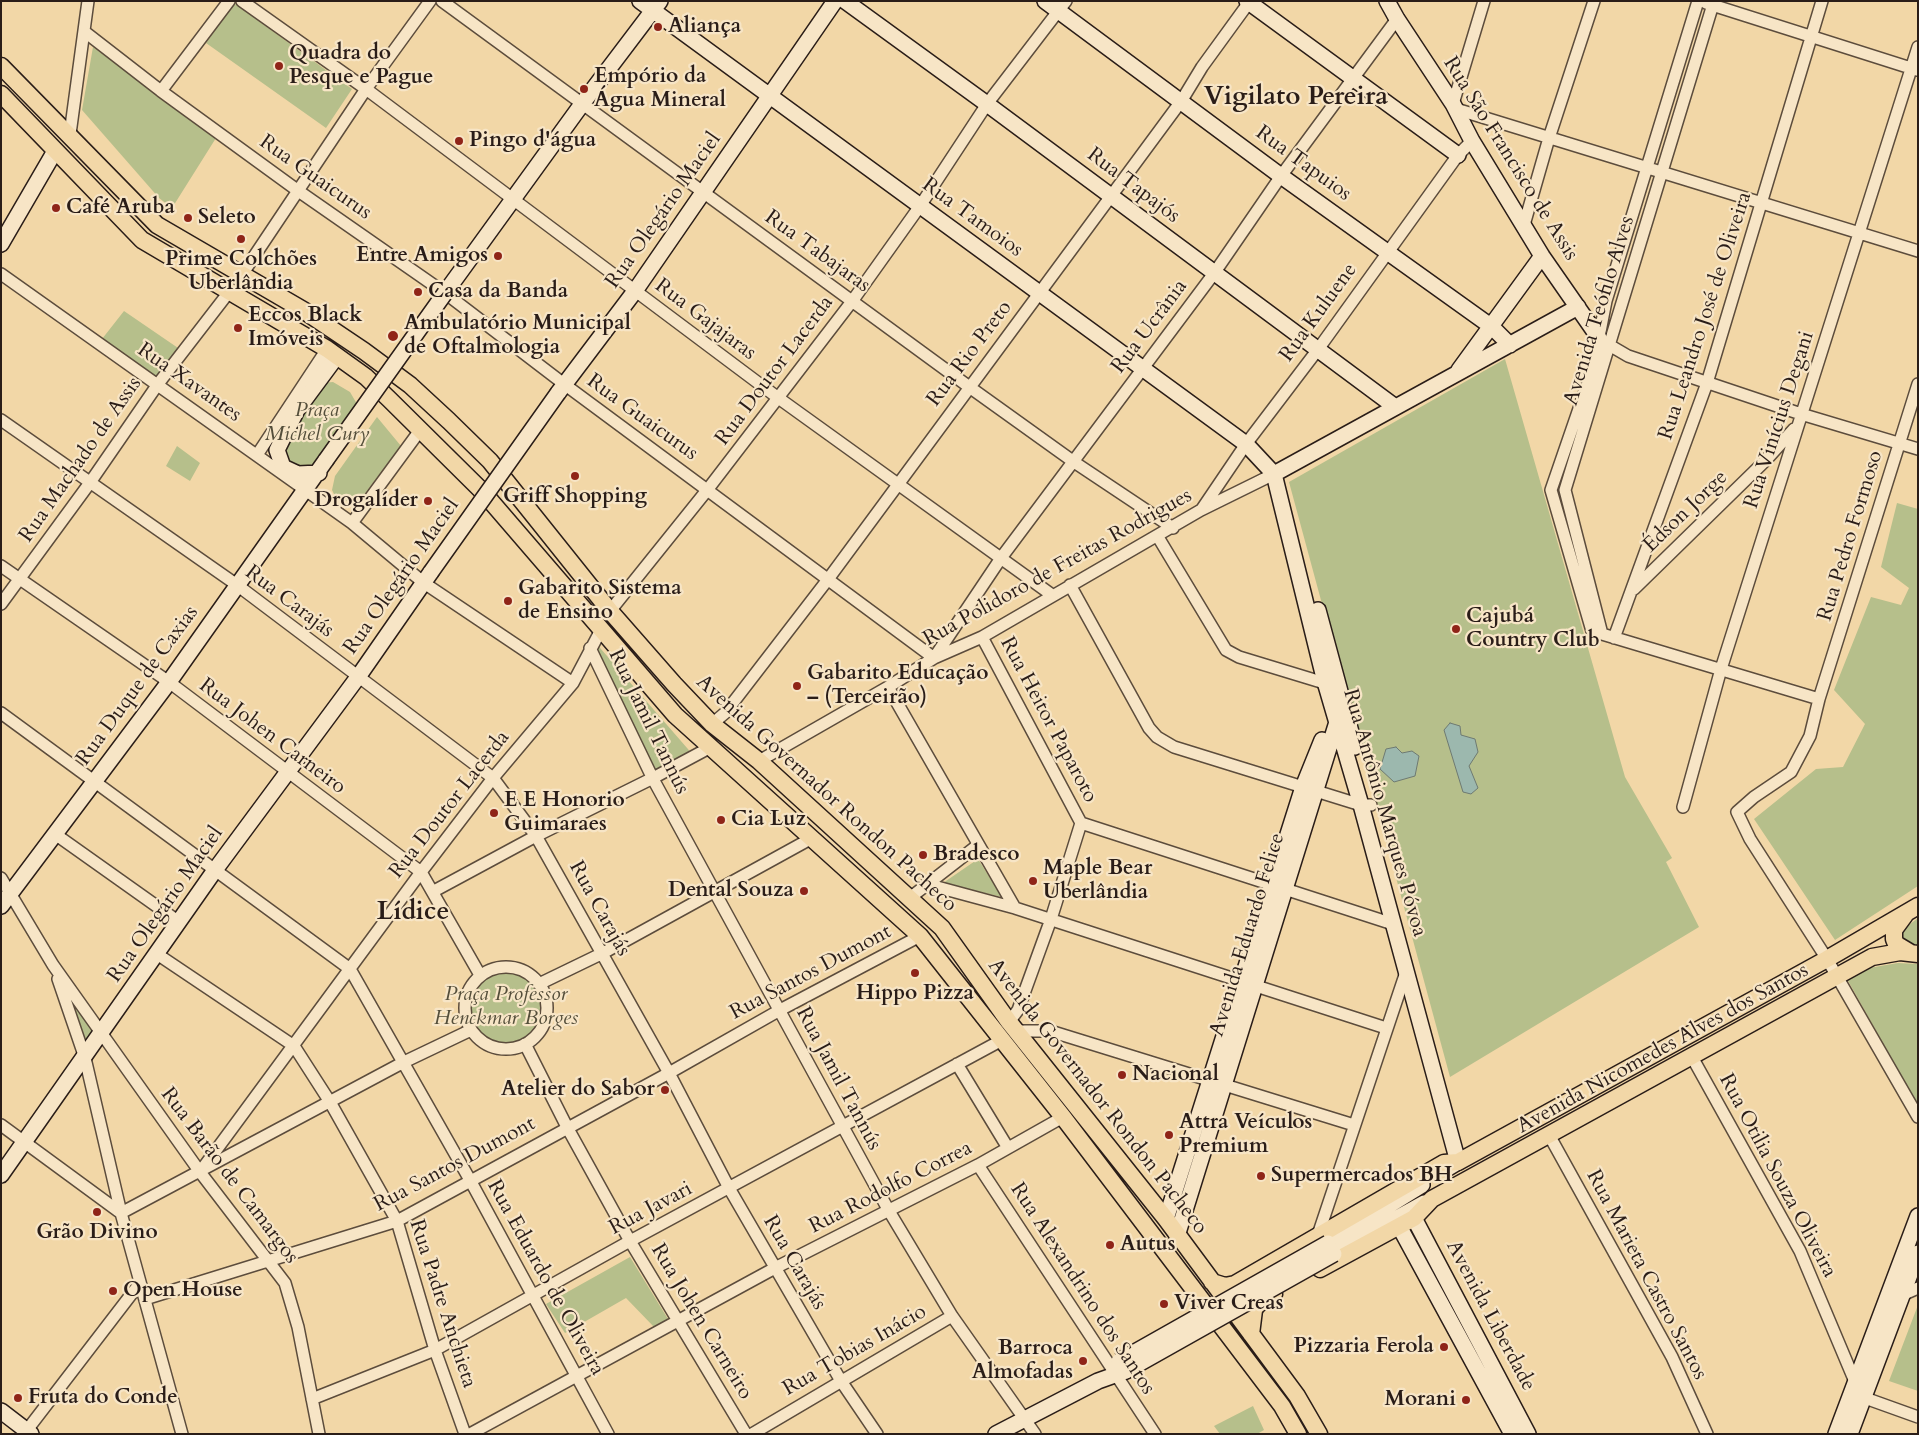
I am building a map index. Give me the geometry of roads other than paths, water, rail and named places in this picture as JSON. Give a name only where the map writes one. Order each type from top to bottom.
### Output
[{"type":"main road","name":"Avenida Governador Rondon Pacheco","points":[[1,66],[70,134],[87,156],[157,225],[241,276],[303,310],[364,351],[429,403],[490,461],[610,611],[712,724],[759,761],[911,897],[942,928],[1013,1027],[1166,1219],[1297,1396],[1319,1434]]},
{"type":"main road","name":"Avenida Governador Rondon Pacheco","points":[[1,94],[142,240],[332,352],[366,377],[482,491],[675,715],[709,748],[920,936],[1063,1117],[1282,1406],[1298,1434]]},
{"type":"main road","name":"Avenida Nicomedes Alves dos Santos","points":[[1212,1282],[1225,1286],[1235,1284],[1268,1265],[1326,1245],[1444,1163],[1462,1160],[1827,959],[1912,910]]},
{"type":"main road","points":[[1912,910],[1894,930],[1894,939],[1896,944],[1916,954]]},
{"type":"main road","name":"Avenida Nicomedes Alves dos Santos","points":[[1251,1334],[1254,1310],[1257,1305],[1414,1218],[1432,1199],[1872,957],[1886,953],[1916,954]]},
{"type":"main road","points":[[1268,1265],[1262,1276],[1262,1284],[1268,1288],[1281,1291]]},
{"type":"street","points":[[70,134],[88,1]]},
{"type":"street","points":[[161,91],[229,1]]},
{"type":"street","name":"Rua Gajajaras","points":[[242,1],[366,89],[777,397],[1052,595]]},
{"type":"street","points":[[241,276],[366,89],[430,1]]},
{"type":"street","name":"Rua Tabajaras","points":[[442,1],[968,386],[1074,462],[1173,528]]},
{"type":"street","name":"Rua Tamoios","points":[[640,1],[657,6],[770,96],[1246,444],[1277,472]]},
{"type":"street","name":"Rua Olegário Maciel","points":[[1,1175],[102,1034],[215,870],[358,677],[561,388],[635,291],[835,1]]},
{"type":"street","name":"Rua Tapajós","points":[[845,1],[988,104],[1394,406]]},
{"type":"street","name":"Rua Tapuios","points":[[1045,1],[1063,6],[1281,176],[1492,327],[1510,345]]},
{"type":"street","name":"Rua São Francisco de Assis","points":[[1387,1],[1396,20],[1454,107],[1472,141],[1542,256],[1604,342]]},
{"type":"street","points":[[1484,1],[1454,107],[1647,169],[1918,251]]},
{"type":"street","points":[[1524,225],[1549,138],[1594,1]]},
{"type":"street","points":[[1699,1],[1713,3],[1811,38],[1914,70]]},
{"type":"street","name":"Avenida Teófilo Alves","points":[[1565,490],[1604,342],[1606,301],[1699,1]]},
{"type":"street","name":"Rua Leandro José de Oliveira","points":[[1614,638],[1707,383],[1822,1]]},
{"type":"street","points":[[1249,2],[1458,155]]},
{"type":"street","name":"Rua Rio Preto","points":[[712,724],[725,713],[828,578],[968,386],[1182,100],[1202,67],[1249,2]]},
{"type":"street","name":"Avenida Teófilo Alves","points":[[1551,490],[1593,368],[1622,308],[1713,3]]},
{"type":"street","points":[[445,293],[582,104],[657,6]]},
{"type":"street","name":"Rua Doutor Lacerda","points":[[610,611],[708,489],[853,300],[920,206],[988,104],[1063,6]]},
{"type":"street","name":"Rua Ucrânia","points":[[934,658],[1001,558],[1215,272],[1281,176],[1396,20]]},
{"type":"street","name":"Rua Guaicurus","points":[[85,32],[161,91],[297,190],[445,293],[561,388],[708,489],[934,658]]},
{"type":"street","name":"Rua Vinícius Degani","points":[[1683,807],[1721,670],[1797,426],[1914,70],[1918,47]]},
{"type":"street","name":"Rua Kuluene","points":[[1201,510],[1246,444],[1458,155],[1472,141]]},
{"type":"street","points":[[1,244],[55,151]]},
{"type":"street","points":[[1456,375],[1542,256]]},
{"type":"street","name":"Rua Xavantes","points":[[1,274],[158,384],[573,683]]},
{"type":"street","name":"Rua Machado de Assis","points":[[1,604],[89,484],[158,384],[228,292]]},
{"type":"street","name":"Rua Duque de Caxias","points":[[1,906],[307,491],[445,293]]},
{"type":"street","points":[[1606,301],[1622,308]]},
{"type":"street","points":[[1277,472],[1394,406],[1456,375],[1578,307]]},
{"type":"street","points":[[1604,342],[1628,356],[1707,383],[1801,414],[1918,449]]},
{"type":"street","points":[[257,455],[332,352]]},
{"type":"street","points":[[323,467],[298,474],[283,468],[277,450],[297,410],[332,352]]},
{"type":"street","name":"Rua Pedro Formoso","points":[[1827,959],[1750,839],[1737,812],[1754,797],[1791,772],[1810,736],[1819,699],[1918,384]]},
{"type":"street","name":"Rua Carajás","points":[[1,420],[89,484],[237,586],[493,778],[536,836],[603,953],[775,1268],[841,1381],[877,1434]]},
{"type":"street","name":"Édson Jorge","points":[[1631,592],[1766,460],[1797,426]]},
{"type":"street","points":[[352,523],[421,429]]},
{"type":"street","points":[[1562,458],[1573,463]]},
{"type":"street","name":"Rua Polidoro de Freitas Rodrigues","points":[[759,761],[888,687],[934,658],[982,637],[1052,595],[1158,537],[1201,510],[1277,472]]},
{"type":"street","name":"Rua Antônio Marques Póvoa","points":[[1277,472],[1325,682],[1339,705]]},
{"type":"street","name":"Rua Antônio Marques Póvoa","points":[[1277,472],[1366,805],[1419,983],[1462,1160]]},
{"type":"street","points":[[1551,490],[1565,490],[1597,633],[1551,490]]},
{"type":"street","points":[[1158,537],[1226,650],[1238,657],[1325,682],[1339,705]]},
{"type":"street","name":"Rua Johen Carneiro","points":[[1,566],[168,682],[421,872],[480,975]]},
{"type":"street","points":[[1070,585],[1149,728],[1157,737],[1174,747],[1366,805]]},
{"type":"street","name":"Rua Doutor Lacerda","points":[[200,1172],[421,872],[493,778],[573,683],[602,628]]},
{"type":"street","points":[[1597,633],[1819,699]]},
{"type":"street","name":"Rua Heitor Paparoto","points":[[982,637],[1081,823],[1279,885],[1394,924]]},
{"type":"street","name":"Rua Jamil Tannús","points":[[590,648],[653,778],[889,1211],[952,1316],[1035,1434]]},
{"type":"street","points":[[888,687],[1015,908]]},
{"type":"street","name":"Avenida Eduardo Felice","points":[[1177,1236],[1201,1158],[1217,1082],[1310,789],[1339,705]]},
{"type":"street","name":"Rua Eduardo de Oliveira","points":[[1,713],[350,969],[470,1180],[608,1434]]},
{"type":"street","points":[[434,892],[536,836],[709,748]]},
{"type":"street","name":"Rua Antônio Marques Póvoa","points":[[1366,805],[1406,972],[1462,1160]]},
{"type":"street","points":[[1081,823],[1051,919],[1013,1027],[1050,1031],[1354,1125]]},
{"type":"street","points":[[55,834],[179,922]]},
{"type":"street","points":[[539,984],[603,953],[812,838]]},
{"type":"street","points":[[911,897],[978,845]]},
{"type":"street","points":[[1,878],[53,966],[85,1058],[121,1213],[182,1434]]},
{"type":"street","points":[[926,884],[1051,919],[1386,1028]]},
{"type":"street","name":"Rua Santos Dumont","points":[[145,1299],[397,1221],[669,1073],[780,1010],[920,936]]},
{"type":"street","name":"Rua Padre Anchieta","points":[[156,954],[294,1046],[330,1102],[397,1221],[435,1350],[465,1434]]},
{"type":"street","points":[[1827,959],[1918,1117]]},
{"type":"street","name":"Rua Barão de Camargos","points":[[53,966],[200,1172],[285,1283],[292,1303],[319,1434]]},
{"type":"street","points":[[507,966],[525,971],[539,984],[545,996],[547,1010],[544,1024],[536,1036],[526,1044],[514,1048],[501,1049],[489,1046],[470,1030],[465,1013],[466,995],[480,975],[498,967],[507,966]]},
{"type":"street","points":[[1326,1245],[1354,1125],[1406,972],[1413,980],[1419,983]]},
{"type":"street","points":[[121,1213],[404,1062],[470,1030]]},
{"type":"street","name":"Rua Javari","points":[[312,1399],[435,1350],[842,1125],[1002,1040]]},
{"type":"street","name":"Rua Johen Carneiro","points":[[526,1044],[567,1127],[630,1241],[746,1434]]},
{"type":"street","name":"Rua Otilia Souza Oliveira","points":[[1692,1057],[1800,1251],[1856,1384],[1865,1398]]},
{"type":"street","points":[[958,1064],[1008,1148]]},
{"type":"street","name":"Avenida Eduardo Felice","points":[[1166,1219],[1186,1154],[1217,1082]]},
{"type":"street","name":"Rua Rodolfo Correa","points":[[470,1434],[578,1377],[775,1268],[978,1165],[1063,1117]]},
{"type":"street","points":[[1,1125],[121,1213]]},
{"type":"street","name":"Rua Marieta Castro Santos","points":[[1549,1135],[1672,1357],[1707,1434]]},
{"type":"street","points":[[1186,1154],[1201,1158]]},
{"type":"street","name":"Rua Alexandrino dos Santos","points":[[978,1165],[1119,1369],[1155,1434]]},
{"type":"street","name":"Avenida Nicomedes Alves dos Santos","points":[[996,1434],[1119,1369],[1326,1245],[1389,1220],[1432,1199]]},
{"type":"street","points":[[1836,1434],[1918,1216]]},
{"type":"street","name":"Avenida Liberdade","points":[[1414,1218],[1528,1434]]},
{"type":"street","name":"Avenida Liberdade","points":[[1399,1226],[1512,1434]]},
{"type":"street","points":[[1850,1434],[1918,1253]]},
{"type":"street","points":[[1,1411],[27,1433],[140,1283]]},
{"type":"street","points":[[1902,1295],[1918,1288]]},
{"type":"street","name":"Rua Tobias Inácio","points":[[752,1434],[952,1316]]},
{"type":"street","points":[[1482,1379],[1496,1371]]},
{"type":"street","points":[[1865,1398],[1918,1417]]},
{"type":"water","points":[[1450,723],[1460,726],[1461,735],[1475,739],[1478,752],[1469,766],[1478,788],[1471,794],[1463,792],[1444,730]]},
{"type":"water","points":[[1396,747],[1402,753],[1412,751],[1419,756],[1415,776],[1394,782],[1380,769],[1386,749]]},
{"type":"place","name":"Aliança","points":[[658,27]]},
{"type":"place","name":"Quadra do Pesque e Pague","points":[[279,66]]},
{"type":"place","name":"Empório da Água Mineral","points":[[584,89]]},
{"type":"place","name":"Pingo d'água","points":[[459,141]]},
{"type":"place","name":"Café Aruba","points":[[56,208]]},
{"type":"place","name":"Seleto","points":[[188,218]]},
{"type":"place","name":"Prime Colchões Uberlândia","points":[[241,239]]},
{"type":"place","name":"Entre Amigos","points":[[498,256]]},
{"type":"place","name":"Casa da Banda","points":[[418,292]]},
{"type":"place","name":"Eccos Black Imóveis","points":[[238,328]]},
{"type":"place","name":"Ambulatório Municipal de Oftalmologia","points":[[393,336]]},
{"type":"place","name":"Griff Shopping","points":[[575,476]]},
{"type":"place","name":"Drogalíder","points":[[428,501]]},
{"type":"place","name":"Gabarito Sistema de Ensino","points":[[508,601]]},
{"type":"place","name":"Cajubá Country Club","points":[[1456,629]]},
{"type":"place","name":"Gabarito Educação – (Terceirão)","points":[[797,686]]},
{"type":"place","name":"E E Honorio Guimaraes","points":[[494,813]]},
{"type":"place","name":"Cia Luz","points":[[721,820]]},
{"type":"place","name":"Bradesco","points":[[923,855]]},
{"type":"place","name":"Maple Bear Uberlândia","points":[[1033,881]]},
{"type":"place","name":"Dental Souza","points":[[804,891]]},
{"type":"place","name":"Hippo Pizza","points":[[915,973]]},
{"type":"place","name":"Nacional","points":[[1122,1075]]},
{"type":"place","name":"Atelier do Sabor","points":[[665,1090]]},
{"type":"place","name":"Attra Veículos Premium","points":[[1169,1135]]},
{"type":"place","name":"Supermercados BH","points":[[1261,1176]]},
{"type":"place","name":"Grão Divino","points":[[97,1212]]},
{"type":"place","name":"Autus","points":[[1110,1245]]},
{"type":"place","name":"Open House","points":[[113,1291]]},
{"type":"place","name":"Viver Creas","points":[[1164,1304]]},
{"type":"place","name":"Pizzaria Ferola","points":[[1444,1347]]},
{"type":"place","name":"Barroca Almofadas","points":[[1083,1361]]},
{"type":"place","name":"Fruta do Conde","points":[[18,1398]]},
{"type":"place","name":"Morani","points":[[1466,1400]]},
{"type":"district","name":"Vigilato Pereira","points":[[1296,98]]},
{"type":"district","name":"Lídice","points":[[413,913]]},
{"type":"park label","name":"Praça Michel Cury","points":[[317,423]]},
{"type":"park label","name":"Praça Professor Henckmar Borges","points":[[506,1007]]}]
